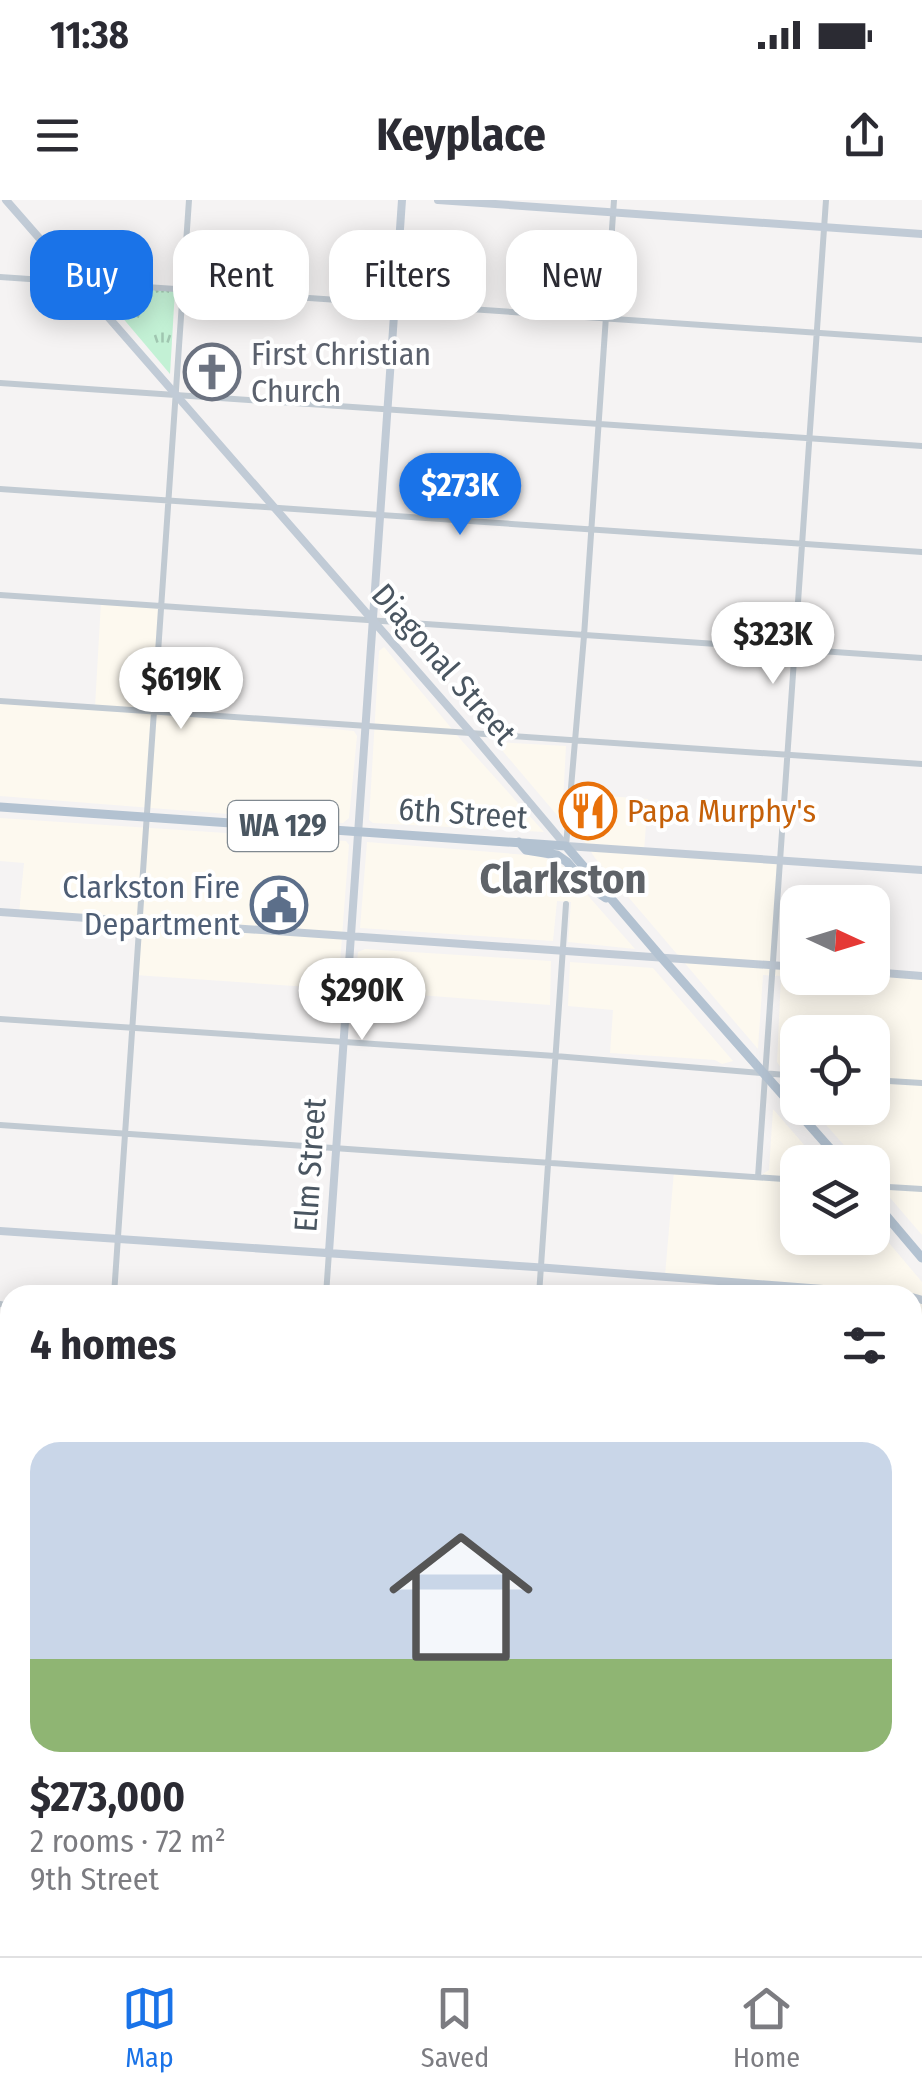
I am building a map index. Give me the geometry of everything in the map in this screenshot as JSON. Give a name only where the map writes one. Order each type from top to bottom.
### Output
[{"type":"main road","name":"6th Street","points":[[0,806],[566,846]]},
{"type":"main road","name":"WA 129","points":[[520,842],[526,850],[567,862],[588,886],[616,904]]},
{"type":"main road","name":"Diagonal Street","points":[[566,846],[827,1145]]},
{"type":"main road","points":[[890,1220],[922,1255]]},
{"type":"street","name":"Diagonal Street","points":[[6,200],[32,230]]},
{"type":"street","points":[[186,230],[189,200]]},
{"type":"street","name":"Elm Street","points":[[400,230],[402,200]]},
{"type":"street","points":[[438,200],[922,234]]},
{"type":"street","points":[[612,230],[614,200]]},
{"type":"street","points":[[758,1176],[826,200]]},
{"type":"street","points":[[0,278],[30,280]]},
{"type":"street","name":"Diagonal Street","points":[[111,320],[566,846]]},
{"type":"street","points":[[115,1285],[179,320]]},
{"type":"street","name":"Elm Street","points":[[327,1285],[393,320]]},
{"type":"street","points":[[566,846],[606,320]]},
{"type":"street","points":[[636,320],[922,340]]},
{"type":"street","points":[[0,383],[922,446]]},
{"type":"street","points":[[0,489],[922,552]]},
{"type":"street","points":[[0,595],[922,658]]},
{"type":"street","points":[[0,700],[922,764]]},
{"type":"street","name":"6th Street","points":[[566,846],[922,870]]},
{"type":"street","points":[[540,1285],[566,904]]},
{"type":"street","points":[[0,912],[780,966]]},
{"type":"street","points":[[890,973],[922,976]]},
{"type":"street","points":[[0,1019],[780,1075]]},
{"type":"street","points":[[890,1081],[922,1083]]},
{"type":"street","points":[[0,1124],[780,1178]]},
{"type":"street","points":[[890,1187],[922,1189]]},
{"type":"street","points":[[0,1231],[541,1267],[730,1285]]},
{"type":"shaded area","points":[[101,602],[161,606],[154,712],[354,731],[357,736],[349,818],[343,823],[0,796],[0,701],[95,707]]},
{"type":"shaded area","points":[[384,647],[544,832],[369,820],[379,651]]},
{"type":"shaded area","points":[[495,742],[566,746],[562,821]]},
{"type":"shaded area","points":[[579,794],[648,799],[644,851],[780,860],[774,965],[780,966],[780,976],[763,975],[758,1049],[595,858],[577,830]]},
{"type":"shaded area","points":[[0,818],[346,841],[349,845],[338,989],[135,975],[139,922],[19,913],[24,863],[0,861]]},
{"type":"shaded area","points":[[367,842],[540,856],[561,865],[635,949],[568,942],[571,902],[557,901],[553,941],[360,928]]},
{"type":"shaded area","points":[[365,949],[551,961],[550,1005],[354,990],[358,952]]},
{"type":"shaded area","points":[[570,962],[653,968],[733,1061],[722,1064],[715,1060],[610,1053],[613,1010],[568,1006]]},
{"type":"shaded area","points":[[890,973],[922,976],[922,1235],[890,1198],[890,1145],[844,1145],[826,1125],[890,1125],[890,1015],[780,1015],[780,1066],[777,1062],[780,995],[890,995]]},
{"type":"shaded area","points":[[773,1109],[780,1117],[780,1125],[787,1125],[804,1145],[780,1145],[780,1255],[890,1255],[890,1244],[922,1285],[763,1285],[665,1276],[674,1171],[758,1177],[769,1170]]},
{"type":"green space","points":[[153,288],[173,290],[170,374],[124,320],[153,320]]},
{"type":"place","name":"First Christian Church","points":[[212,372]]},
{"type":"place","name":"Papa Murphy's","points":[[588,811]]},
{"type":"place","name":"Clarkston Fire Department","points":[[279,905]]},
{"type":"district","name":"Clarkston","points":[[563,878]]}]
